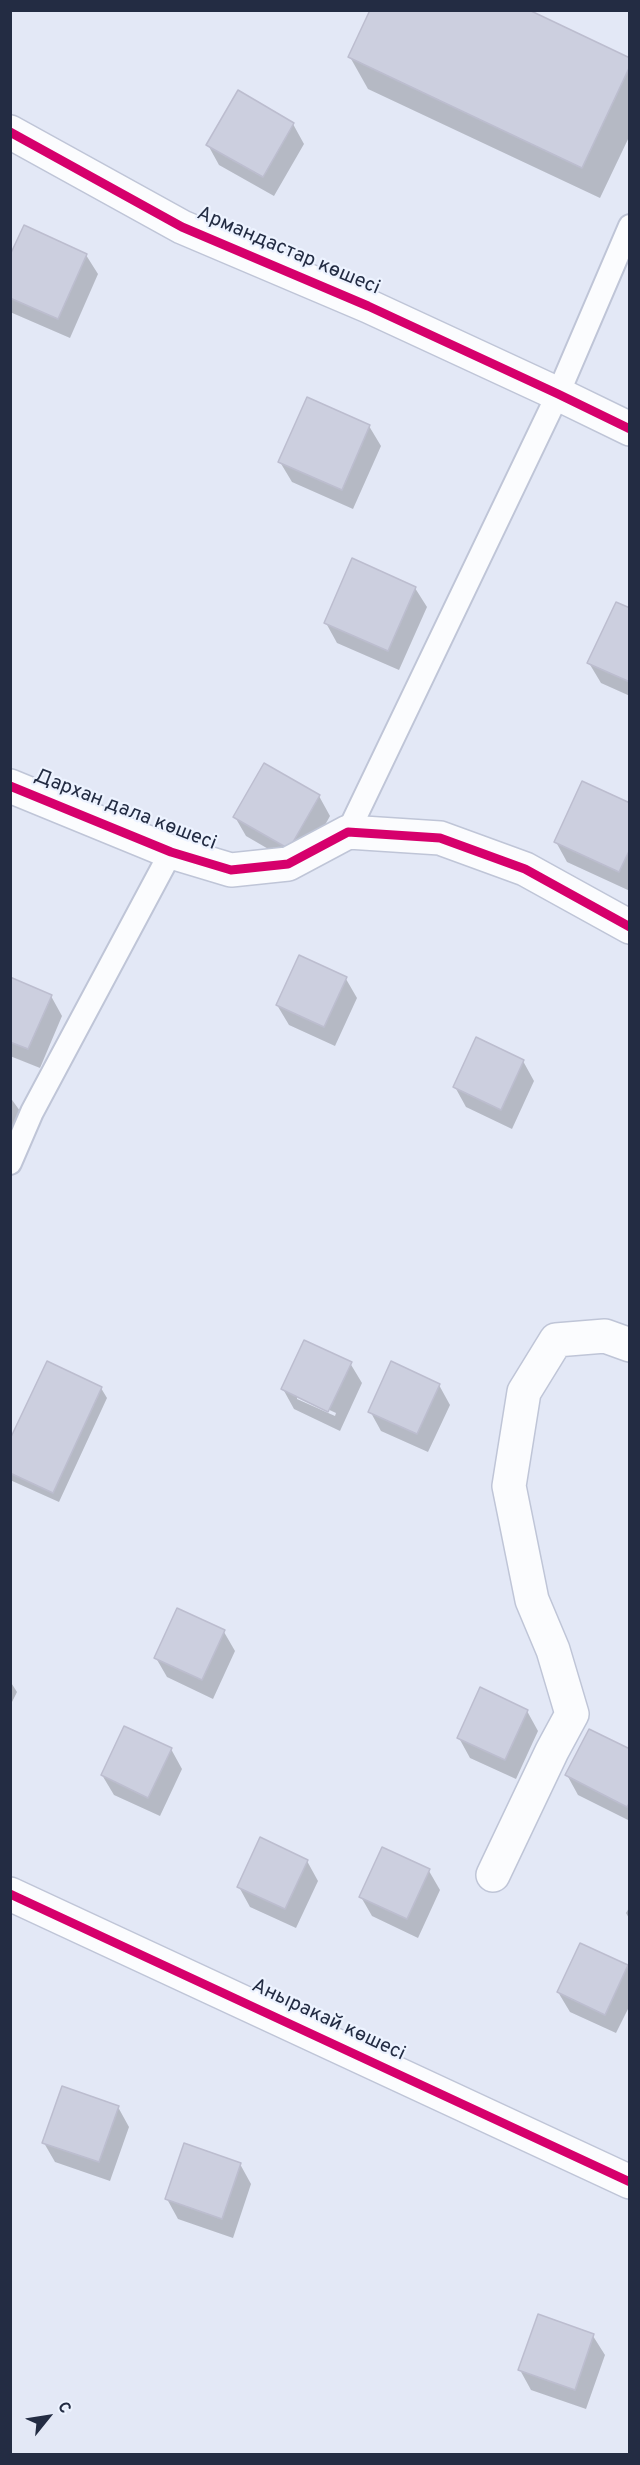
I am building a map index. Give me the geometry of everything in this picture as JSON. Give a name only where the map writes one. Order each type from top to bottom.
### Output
[{"type":"street","name":"Армандастар көшесі","points":[[10,132],[182,226],[368,306],[558,393],[630,429]]},
{"type":"street","name":"Дархан дала көшесі","points":[[10,786],[171,852],[231,870],[288,864],[348,832]]},
{"type":"street","points":[[348,832],[440,838],[525,869],[630,927]]},
{"type":"street","points":[[493,1875],[572,1714],[553,1650],[532,1600],[509,1486],[524,1392],[556,1340],[605,1336],[630,1345]]},
{"type":"street","name":"Аныракай көшесі","points":[[10,1894],[630,2182]]},
{"type":"lane","points":[[348,832],[558,393],[630,226]]},
{"type":"lane","points":[[10,1162],[32,1112],[171,852]]},
{"type":"building","points":[[370,10],[529,10],[630,58],[630,66],[582,168],[348,57]]},
{"type":"building","points":[[238,90],[294,123],[263,177],[206,145]]},
{"type":"building","points":[[24,225],[87,254],[58,319],[10,298],[10,255]]},
{"type":"building","points":[[307,397],[370,425],[342,490],[278,462]]},
{"type":"building","points":[[352,558],[416,587],[388,651],[324,623]]},
{"type":"building","points":[[616,602],[630,608],[630,682],[587,663]]},
{"type":"building","points":[[264,763],[320,795],[289,849],[233,817]]},
{"type":"building","points":[[582,781],[630,803],[630,849],[619,872],[554,842]]},
{"type":"building","points":[[299,955],[347,977],[324,1027],[276,1005]]},
{"type":"building","points":[[10,977],[52,995],[28,1049],[10,1042]]},
{"type":"building","points":[[476,1037],[524,1060],[501,1110],[453,1087]]},
{"type":"building","points":[[304,1340],[352,1362],[328,1412],[281,1389]]},
{"type":"building","points":[[47,1361],[102,1387],[53,1493],[10,1473],[10,1439]]},
{"type":"building","points":[[391,1361],[440,1384],[417,1434],[368,1412]]},
{"type":"building","points":[[177,1608],[225,1630],[202,1680],[154,1658]]},
{"type":"building","points":[[480,1687],[528,1710],[505,1760],[457,1738]]},
{"type":"building","points":[[124,1726],[172,1748],[148,1798],[101,1775]]},
{"type":"building","points":[[589,1729],[630,1749],[630,1802],[627,1807],[565,1775]]},
{"type":"building","points":[[260,1837],[308,1860],[285,1909],[237,1887]]},
{"type":"building","points":[[382,1847],[430,1869],[407,1919],[359,1897]]},
{"type":"building","points":[[580,1943],[628,1965],[605,2015],[557,1992]]},
{"type":"building","points":[[62,2086],[119,2106],[99,2162],[42,2143]]},
{"type":"building","points":[[184,2143],[241,2163],[222,2219],[165,2199]]},
{"type":"building","points":[[538,2314],[594,2334],[575,2390],[518,2370]]},
{"type":"cycle path","points":[[10,132],[182,227],[368,306],[630,429]]},
{"type":"cycle path","points":[[10,786],[171,852],[231,870],[288,864],[348,832],[440,838],[525,869],[630,927]]},
{"type":"cycle path","points":[[10,1894],[630,2182]]}]
